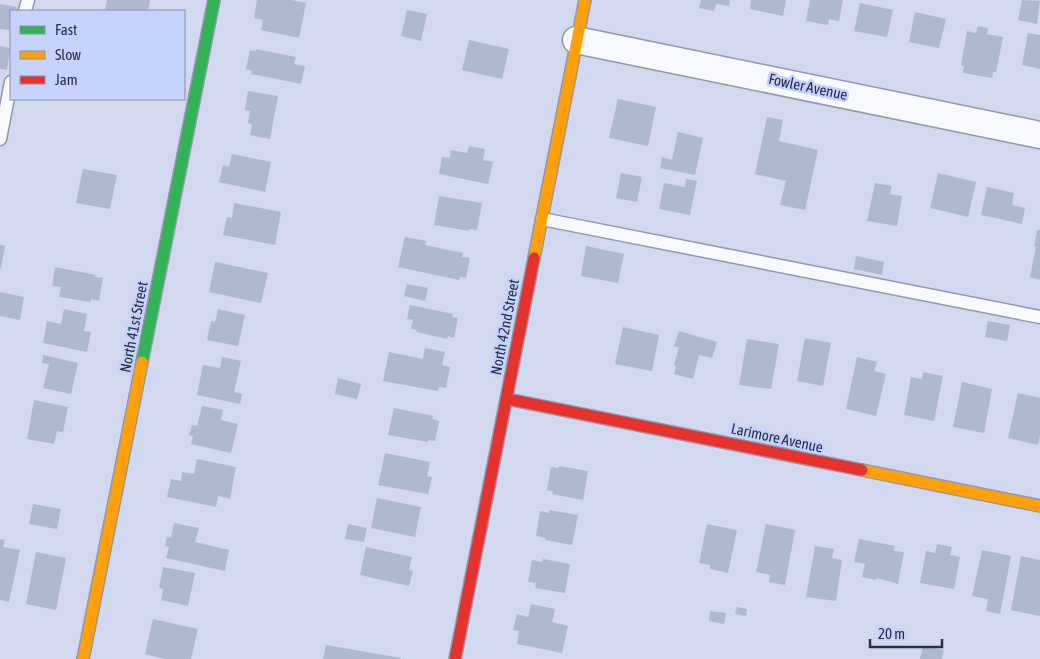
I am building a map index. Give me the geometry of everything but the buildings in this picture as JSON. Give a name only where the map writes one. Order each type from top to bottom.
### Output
[{"type":"street","name":"North 41st Street","points":[[83,659],[214,0]]},
{"type":"street","name":"North 42nd Street","points":[[455,659],[585,0]]},
{"type":"street","name":"Fowler Avenue","points":[[576,40],[1040,135]]},
{"type":"street","name":"Larimore Avenue","points":[[507,399],[1040,506]]},
{"type":"lane","points":[[0,139],[10,87]]},
{"type":"lane","points":[[542,219],[1040,317]]},
{"type":"traffic: fast","points":[[142,362],[214,0]]},
{"type":"traffic: slow","points":[[534,258],[585,0]]},
{"type":"traffic: slow","points":[[83,659],[142,362]]},
{"type":"traffic: slow","points":[[862,470],[1040,506]]},
{"type":"traffic: jam","points":[[455,659],[534,258]]},
{"type":"traffic: jam","points":[[507,399],[862,470]]}]
